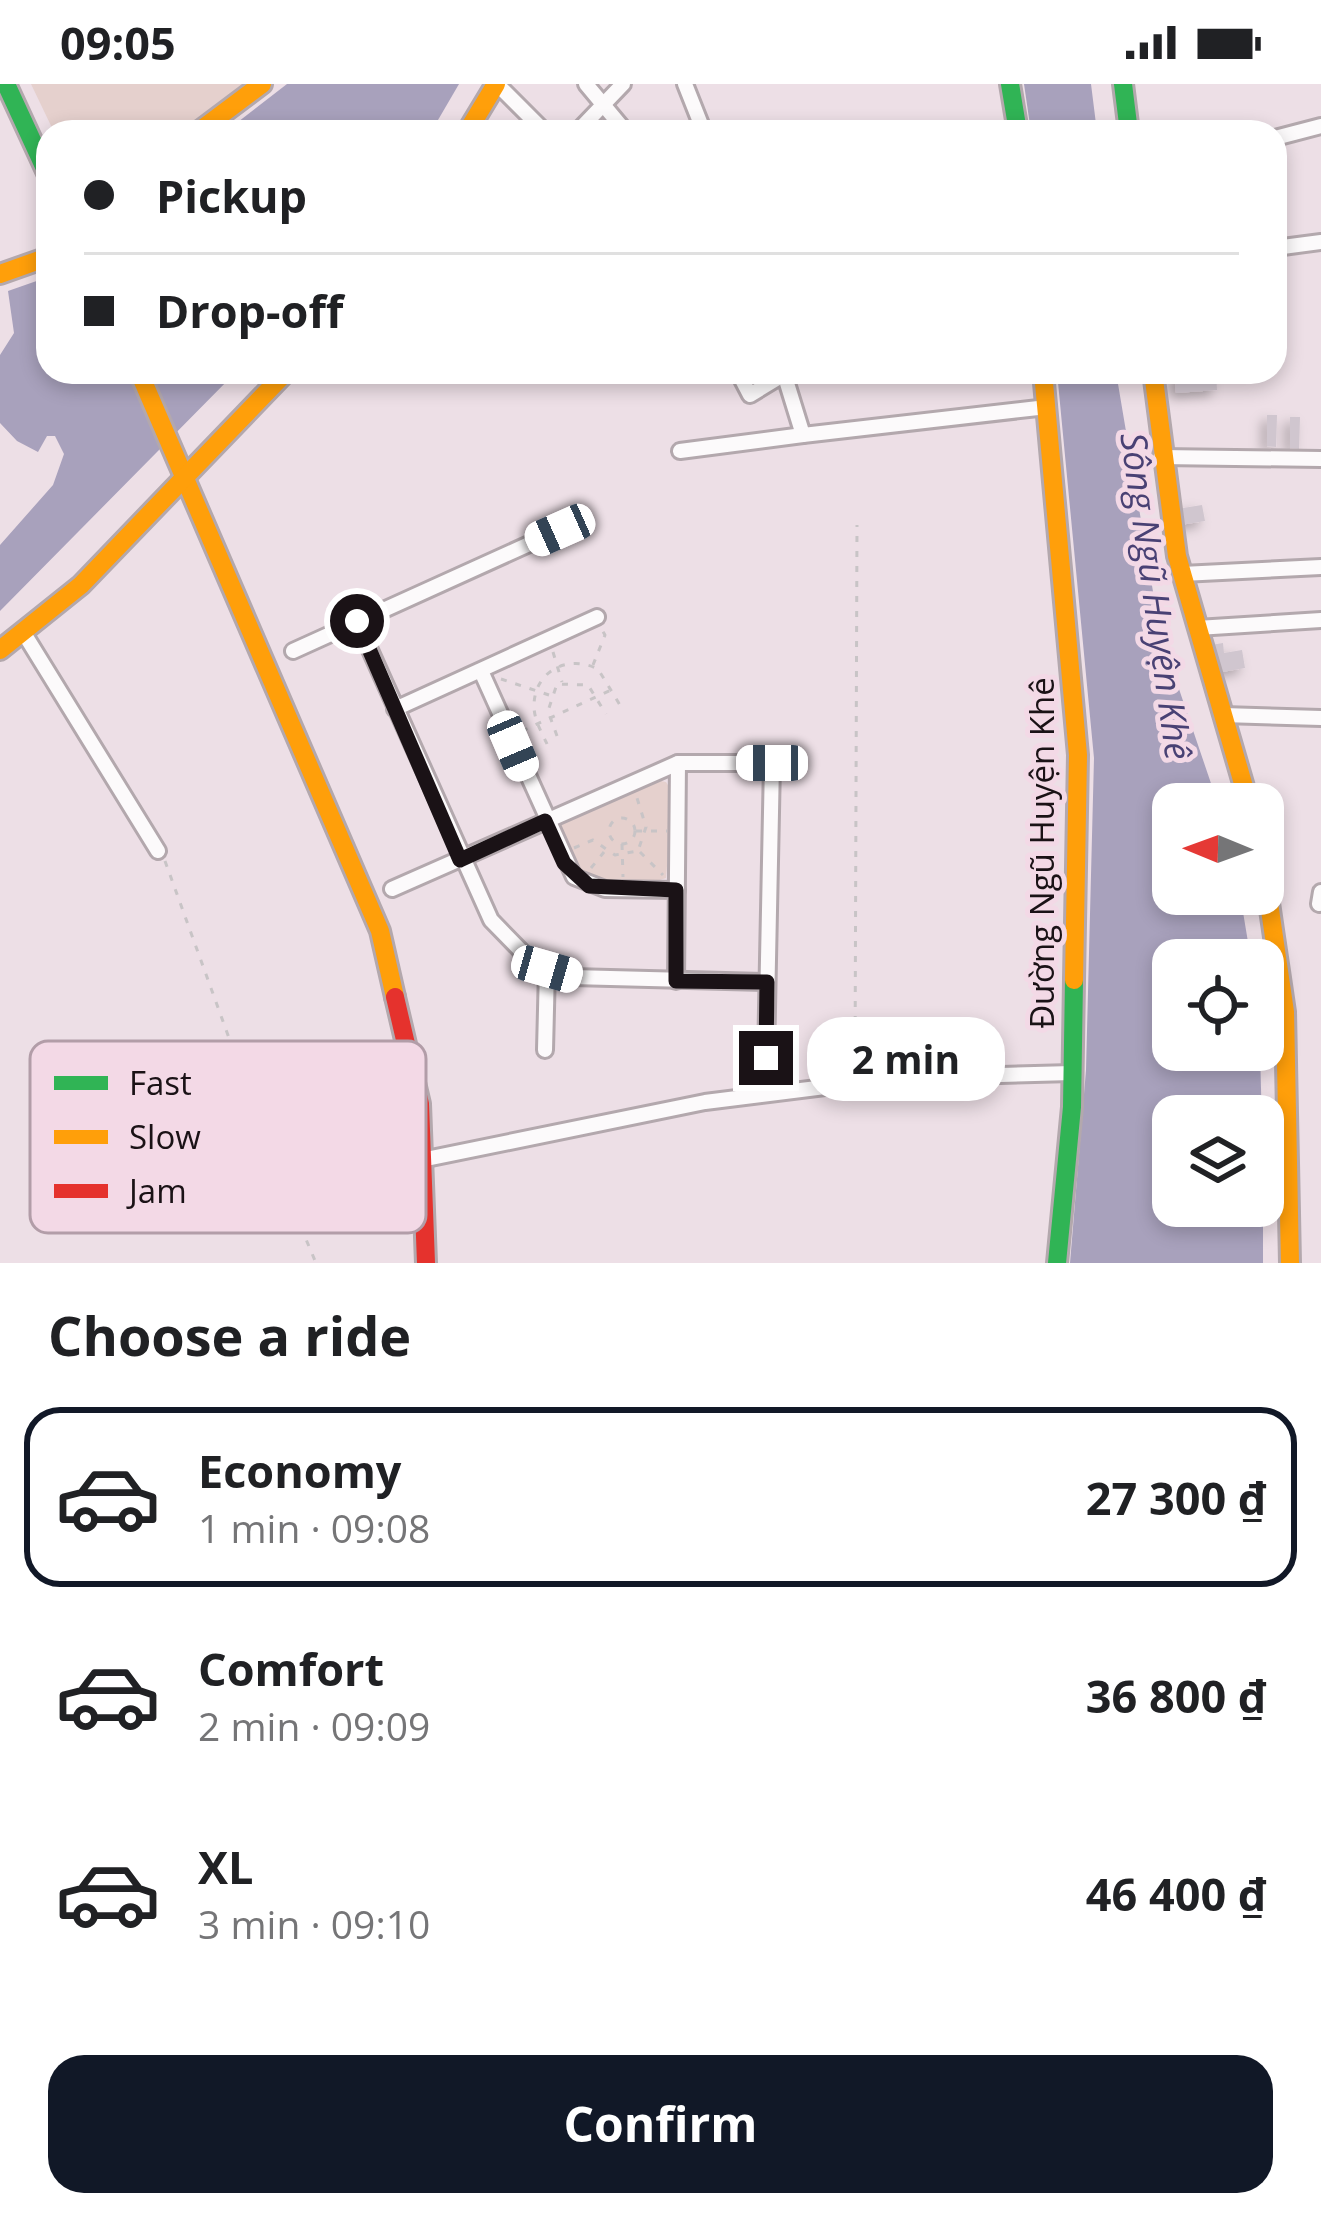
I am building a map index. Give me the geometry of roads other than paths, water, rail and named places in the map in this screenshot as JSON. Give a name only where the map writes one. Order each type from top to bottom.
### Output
[{"type":"street","points":[[214,120],[262,84]]},
{"type":"street","points":[[474,120],[496,84],[533,120]]},
{"type":"street","points":[[586,84],[616,120]]},
{"type":"street","points":[[586,120],[623,84]]},
{"type":"street","points":[[685,84],[699,120]]},
{"type":"street","points":[[1010,84],[1016,120]]},
{"type":"street","points":[[1123,84],[1128,120]]},
{"type":"street","points":[[4,85],[36,150]]},
{"type":"street","points":[[1287,135],[1321,126]]},
{"type":"street","points":[[1287,246],[1321,242]]},
{"type":"street","points":[[0,274],[36,261]]},
{"type":"street","points":[[144,384],[371,905],[407,1041]]},
{"type":"street","points":[[0,650],[25,635],[81,585],[274,384]]},
{"type":"street","points":[[745,384],[750,394],[766,384]]},
{"type":"street","points":[[787,384],[803,434]]},
{"type":"street","name":"Đường Ngũ Huyện Khê","points":[[1044,384],[1077,705],[1072,1073],[1057,1263]]},
{"type":"street","points":[[1155,384],[1161,457],[1182,574],[1243,783]]},
{"type":"street","points":[[680,451],[1046,407]]},
{"type":"street","points":[[1161,457],[1321,459]]},
{"type":"street","points":[[293,651],[560,530]]},
{"type":"street","points":[[1182,574],[1321,567]]},
{"type":"street","points":[[1197,628],[1321,620]]},
{"type":"street","points":[[357,621],[460,860],[505,939],[547,969],[598,980],[767,982]]},
{"type":"street","points":[[395,709],[599,622]]},
{"type":"street","points":[[25,635],[158,851]]},
{"type":"street","points":[[481,670],[564,863],[589,886],[676,890]]},
{"type":"street","points":[[1222,715],[1321,718]]},
{"type":"street","points":[[676,981],[678,763]]},
{"type":"street","points":[[392,889],[678,763],[772,763],[766,1058]]},
{"type":"street","points":[[1275,915],[1293,1105],[1290,1263]]},
{"type":"street","points":[[545,1050],[547,969]]},
{"type":"street","points":[[426,1160],[665,1108],[856,1081],[1072,1073]]},
{"type":"street","points":[[426,1233],[426,1263]]},
{"type":"water label","name":"Sông Ngũ Huyện Khê","points":[[1156,596]]}]
